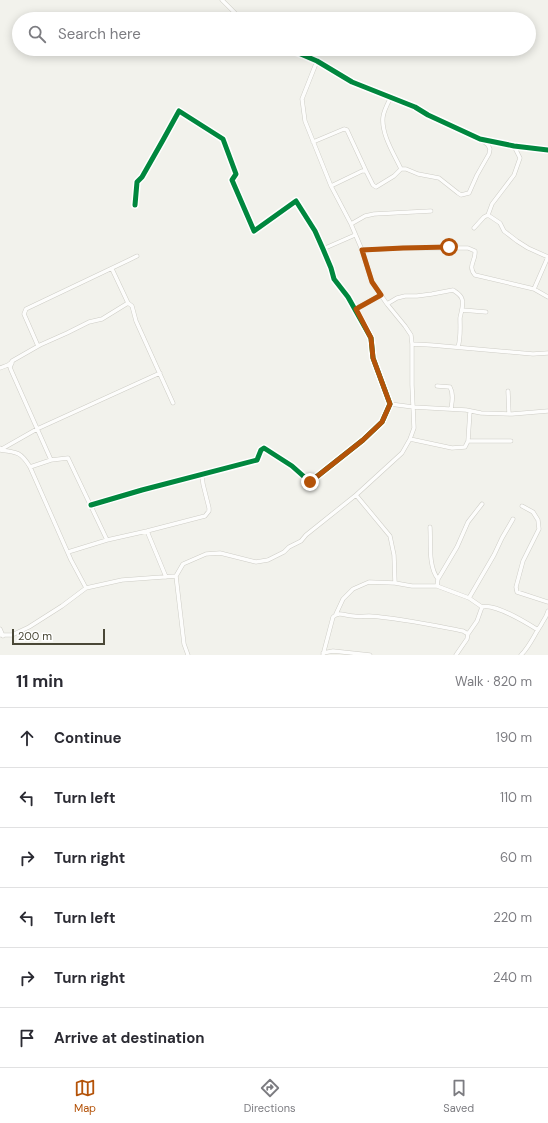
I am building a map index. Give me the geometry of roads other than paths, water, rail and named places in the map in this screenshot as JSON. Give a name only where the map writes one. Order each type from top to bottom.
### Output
[{"type":"street","points":[[222,0],[234,12]]},
{"type":"street","points":[[305,56],[352,82],[391,96],[480,139],[488,145],[490,149],[489,154],[469,192],[461,195],[439,178],[418,174],[406,168],[401,169],[394,176],[376,187],[373,186],[347,130],[344,129],[313,142]]},
{"type":"street","points":[[188,655],[184,644],[176,576],[182,564],[206,554],[220,553],[256,562],[268,560],[284,552],[289,547],[300,541],[306,534],[356,495],[402,453],[414,428],[411,335],[372,282],[362,250],[351,224],[331,186],[305,121],[302,99],[316,61]]},
{"type":"street","points":[[391,96],[383,118],[384,132],[401,169]]},
{"type":"street","points":[[91,505],[257,460],[261,450],[264,448],[292,466],[310,482],[368,436],[382,422],[390,404],[373,358],[371,338],[356,309],[334,279],[331,268],[315,231],[296,201],[254,231],[232,180],[236,174],[222,139],[179,111],[142,177],[137,182],[135,205]]},
{"type":"street","points":[[480,139],[514,146],[548,150]]},
{"type":"street","points":[[474,228],[484,217],[488,215],[492,204],[514,175],[520,158],[514,146]]},
{"type":"street","points":[[331,186],[362,171],[366,171]]},
{"type":"street","points":[[351,224],[364,216],[374,214],[431,211]]},
{"type":"street","points":[[488,215],[500,224],[504,231],[517,242],[548,257],[534,289]]},
{"type":"street","points":[[323,248],[355,235]]},
{"type":"street","points":[[362,250],[403,248],[468,248],[475,251],[476,256],[471,268],[475,274],[534,289],[548,297]]},
{"type":"street","points":[[38,346],[24,314],[26,309],[137,256]]},
{"type":"street","points":[[112,268],[128,303],[132,306],[136,321],[173,403]]},
{"type":"street","points":[[387,304],[397,298],[405,296],[417,296],[452,290],[462,299],[458,347]]},
{"type":"street","points":[[356,309],[381,295]]},
{"type":"street","points":[[0,368],[8,365],[38,346],[89,322],[102,318],[128,303]]},
{"type":"street","points":[[462,310],[486,312]]},
{"type":"street","points":[[412,344],[548,354]]},
{"type":"street","points":[[12,362],[10,367],[11,370],[51,460]]},
{"type":"street","points":[[0,449],[37,429],[160,373]]},
{"type":"street","points":[[437,386],[450,387],[452,391],[451,410]]},
{"type":"street","points":[[508,391],[509,414]]},
{"type":"street","points":[[390,404],[509,414],[548,411]]},
{"type":"street","points":[[410,439],[452,448],[465,446],[468,441],[470,411]]},
{"type":"street","points":[[468,441],[511,441]]},
{"type":"street","points":[[0,449],[20,454],[30,467],[68,552],[86,588]]},
{"type":"street","points":[[30,467],[51,460],[68,458],[107,540]]},
{"type":"street","points":[[68,552],[107,540],[205,516],[208,513],[209,508],[202,474]]},
{"type":"street","points":[[356,495],[390,536],[394,555],[395,583]]},
{"type":"street","points":[[437,586],[438,579],[457,547],[468,522],[482,504]]},
{"type":"street","points":[[522,506],[533,512],[538,520],[539,529],[523,561],[516,587],[517,592],[548,602]]},
{"type":"street","points":[[469,598],[513,519]]},
{"type":"street","points":[[430,527],[434,573],[438,579]]},
{"type":"street","points":[[147,531],[166,577]]},
{"type":"street","points":[[0,628],[2,636],[12,635],[29,627],[62,606],[86,588],[122,580],[176,576]]},
{"type":"street","points":[[323,654],[333,617],[336,614],[342,599],[353,589],[370,582],[395,583],[412,586],[437,586],[469,598],[482,607],[486,605],[514,616],[538,630]]},
{"type":"street","points":[[456,655],[477,621],[482,607]]},
{"type":"street","points":[[521,655],[527,649],[541,624],[545,620],[548,611]]},
{"type":"street","points":[[336,614],[427,623],[463,631],[468,634]]},
{"type":"street","points":[[323,654],[333,651],[370,655]]}]
